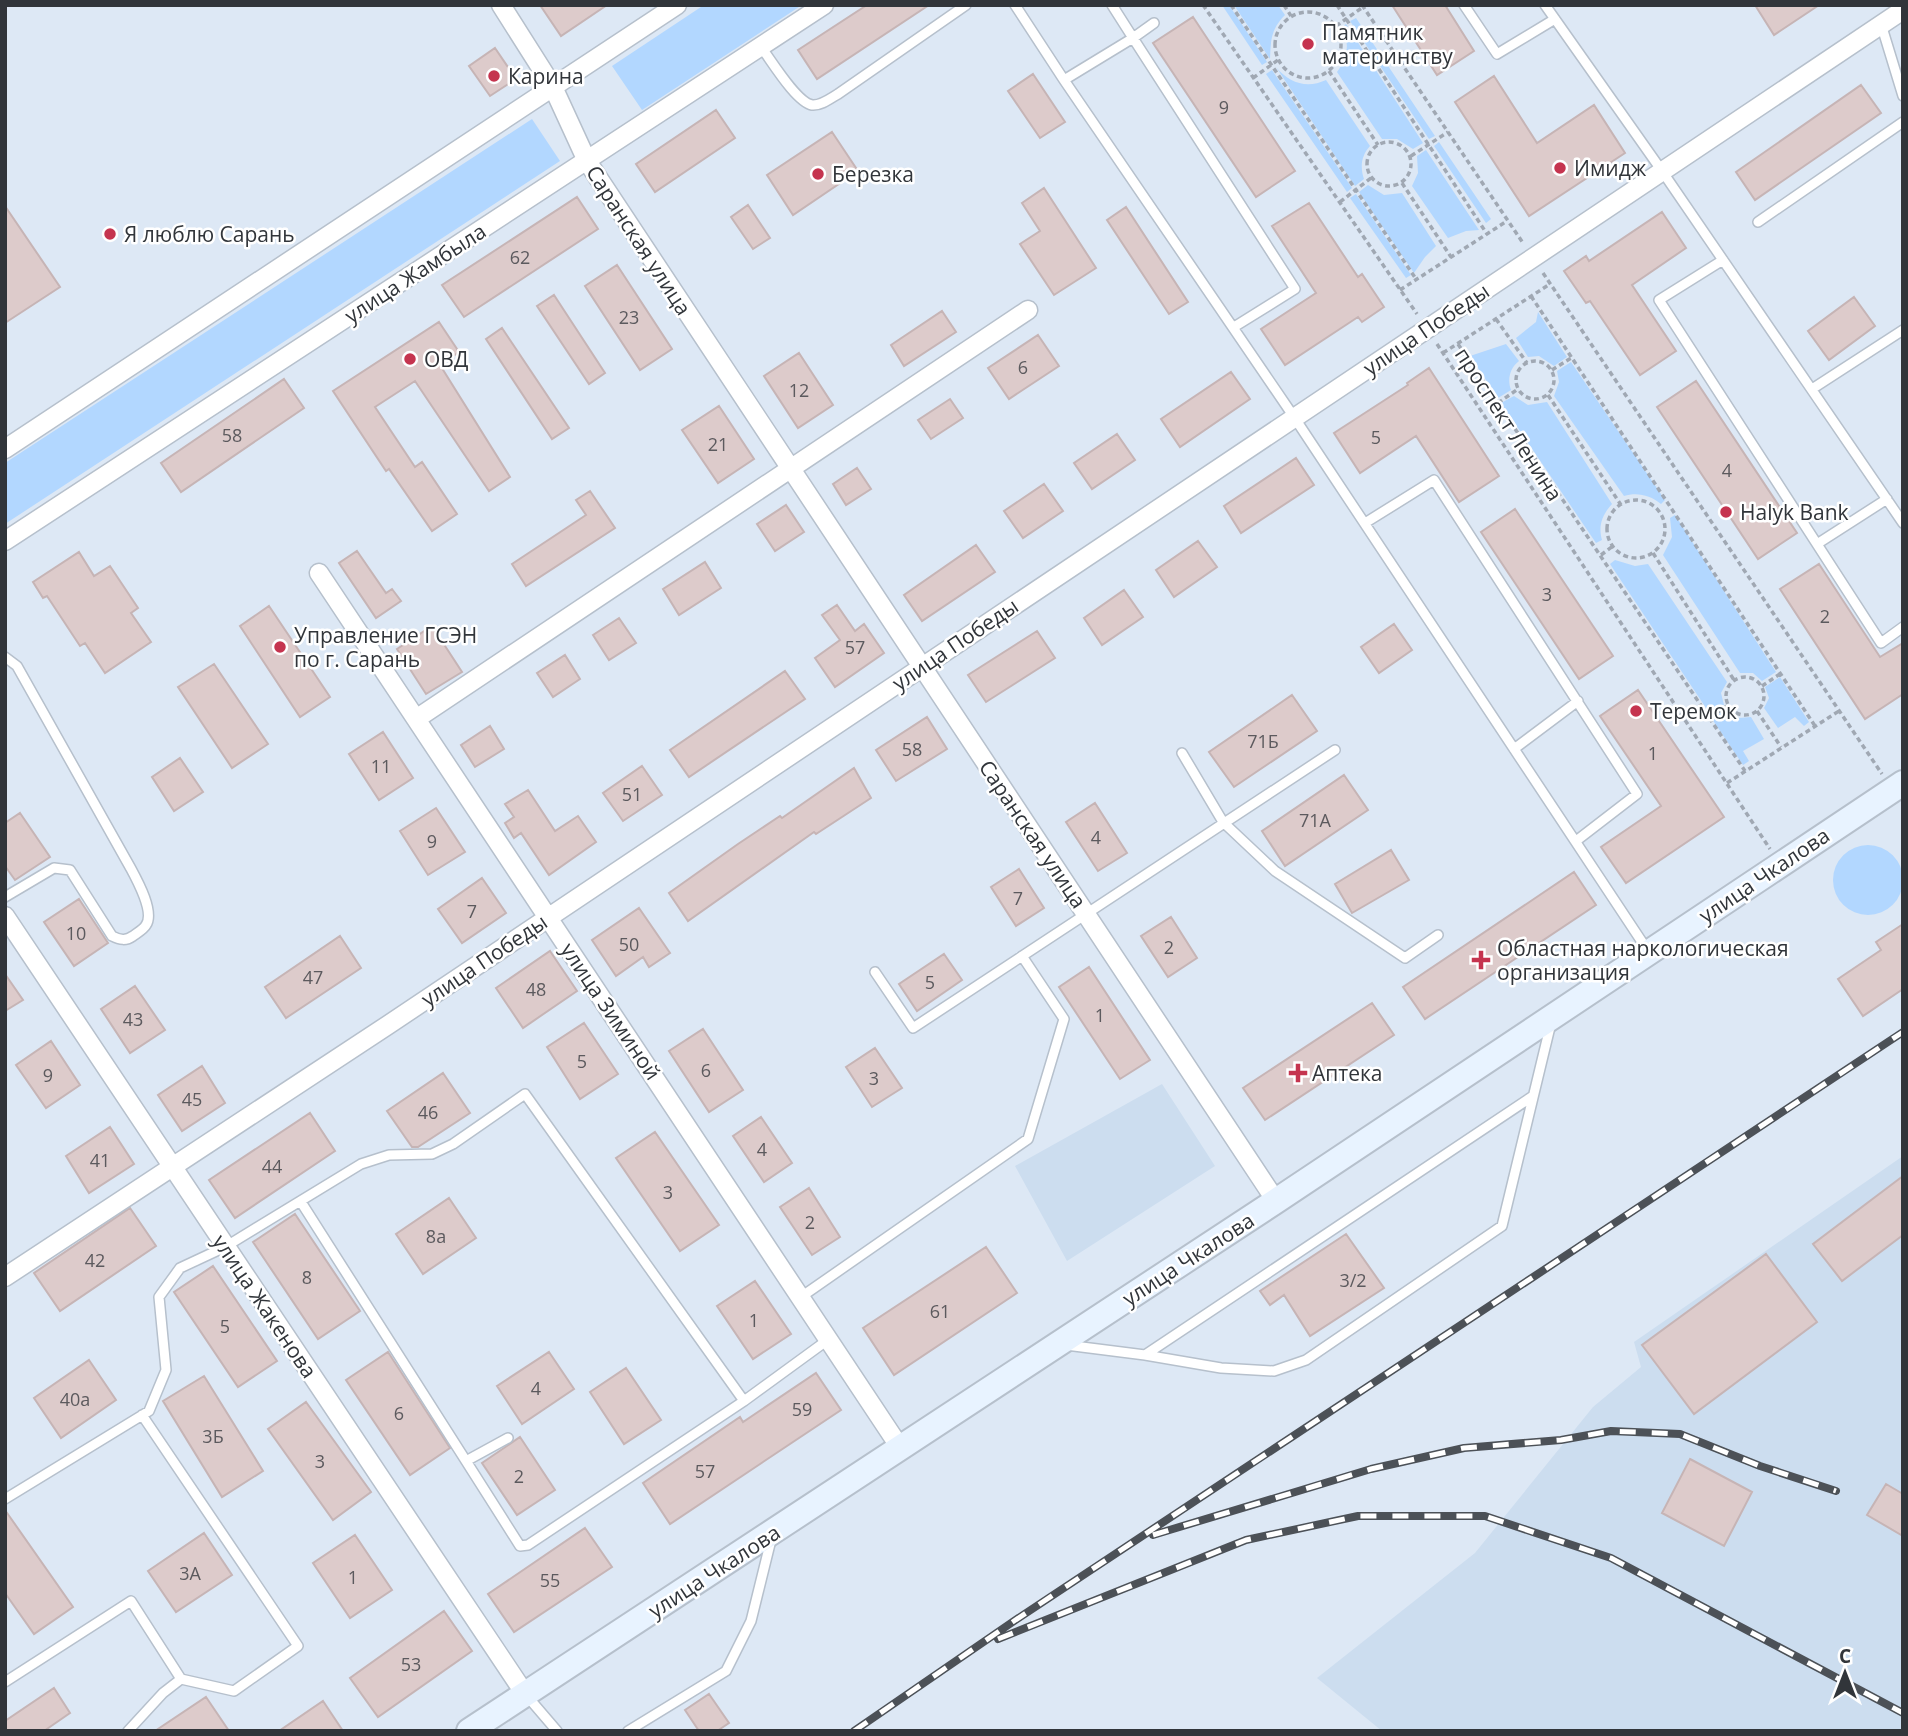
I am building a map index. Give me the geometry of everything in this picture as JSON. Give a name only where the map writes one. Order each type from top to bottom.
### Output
[{"type":"main road","name":"улица Чкалова","points":[[470,1731],[901,1449],[1898,787]]},
{"type":"street","name":"Саранская улица","points":[[500,5],[553,87],[587,161],[1276,1201]]},
{"type":"street","points":[[5,449],[677,5]]},
{"type":"street","name":"улица Жамбыла","points":[[5,541],[824,5]]},
{"type":"street","name":"улица Победы","points":[[5,1277],[1903,10]]},
{"type":"street","points":[[416,719],[1028,310]]},
{"type":"street","name":"улица Зиминой","points":[[319,573],[901,1449]]},
{"type":"street","name":"улица Жакенова","points":[[5,916],[525,1694]]},
{"type":"lane","points":[[761,47],[803,100],[814,105],[838,94],[966,5]]},
{"type":"lane","points":[[1015,5],[1234,327],[1649,952]]},
{"type":"lane","points":[[1112,5],[1295,289],[1234,327]]},
{"type":"lane","points":[[1464,5],[1497,54],[1555,19]]},
{"type":"lane","points":[[1545,5],[1903,523]]},
{"type":"lane","points":[[1064,80],[1154,23]]},
{"type":"lane","points":[[1881,24],[1903,96]]},
{"type":"lane","points":[[1758,222],[1903,122]]},
{"type":"lane","points":[[1723,260],[1659,300],[1881,643],[1903,627]]},
{"type":"lane","points":[[1812,389],[1903,330]]},
{"type":"lane","points":[[1365,523],[1434,480],[1637,794],[1576,842]]},
{"type":"lane","points":[[1817,544],[1887,499]]},
{"type":"lane","points":[[5,657],[17,666],[131,867],[142,890],[149,916],[147,924],[130,938],[119,940],[113,936],[70,870],[54,868],[5,897]]},
{"type":"lane","points":[[1514,748],[1578,701]]},
{"type":"lane","points":[[875,972],[913,1028],[1335,750]]},
{"type":"lane","points":[[1182,753],[1223,822],[1275,871],[1405,958],[1438,935]]},
{"type":"lane","points":[[801,1297],[1028,1139],[1065,1019],[1022,956]]},
{"type":"lane","points":[[1059,1344],[1145,1354],[1222,1368],[1274,1371],[1306,1360],[1502,1226],[1552,1018]]},
{"type":"lane","points":[[5,1499],[149,1411],[166,1370],[159,1297],[180,1268],[225,1247],[369,1161],[389,1155],[432,1154],[453,1144],[525,1094],[744,1401]]},
{"type":"lane","points":[[1145,1354],[1533,1096]]},
{"type":"lane","points":[[301,1202],[520,1546],[524,1546],[744,1401],[829,1339]]},
{"type":"lane","points":[[5,1682],[131,1601],[181,1679],[234,1691],[298,1647],[142,1415]]},
{"type":"lane","points":[[466,1461],[508,1438]]},
{"type":"lane","points":[[628,1731],[726,1671],[751,1622],[773,1532]]},
{"type":"lane","points":[[128,1731],[163,1693],[181,1679]]},
{"type":"lane","points":[[525,1694],[557,1731]]},
{"type":"path","name":"проспект Ленина","points":[[1203,5],[1427,328],[1780,865]]},
{"type":"path","points":[[1231,5],[1416,279]]},
{"type":"path","points":[[1284,5],[1291,16]]},
{"type":"path","points":[[1336,5],[1487,234]]},
{"type":"path","points":[[1336,26],[1362,6],[1839,711],[1898,787]]},
{"type":"path","points":[[1302,12],[1321,14],[1336,26],[1340,35],[1341,54],[1329,71],[1304,79],[1287,71],[1278,60],[1274,46],[1275,37],[1279,27],[1291,16],[1302,12]]},
{"type":"path","points":[[1253,78],[1278,60]]},
{"type":"path","points":[[1329,71],[1378,145]]},
{"type":"path","points":[[1411,156],[1448,132]]},
{"type":"path","points":[[1385,142],[1400,145],[1411,156],[1411,172],[1402,183],[1386,187],[1371,178],[1367,165],[1368,157],[1378,145],[1385,142]]},
{"type":"path","points":[[1339,202],[1371,178]]},
{"type":"path","points":[[1402,183],[1451,257]]},
{"type":"path","points":[[1400,290],[1508,220]]},
{"type":"path","points":[[1443,354],[1550,283]]},
{"type":"path","points":[[1531,296],[1815,726]]},
{"type":"path","points":[[1496,319],[1527,363]]},
{"type":"path","points":[[1458,344],[1745,771]]},
{"type":"path","points":[[1552,370],[1572,358]]},
{"type":"path","points":[[1539,361],[1552,370],[1554,385],[1548,395],[1539,400],[1531,400],[1518,389],[1516,376],[1519,369],[1527,363],[1539,361]]},
{"type":"path","points":[[1498,404],[1518,389]]},
{"type":"path","points":[[1548,395],[1621,505]]},
{"type":"path","points":[[1641,501],[1657,509],[1662,516],[1665,534],[1653,553],[1632,558],[1623,555],[1613,546],[1608,525],[1610,516],[1621,505],[1641,501]]},
{"type":"path","points":[[1662,516],[1672,509]]},
{"type":"path","points":[[1600,556],[1613,546]]},
{"type":"path","points":[[1653,553],[1734,680]]},
{"type":"path","points":[[1762,686],[1781,673]]},
{"type":"path","points":[[1747,677],[1762,686],[1764,698],[1757,711],[1742,715],[1735,713],[1728,705],[1725,694],[1734,680],[1747,677]]},
{"type":"path","points":[[1709,718],[1728,705]]},
{"type":"path","points":[[1757,711],[1781,747]]},
{"type":"path","points":[[1727,783],[1839,711]]},
{"type":"shaded area","points":[[704,5],[802,5],[642,110],[612,66]]},
{"type":"shaded area","points":[[1222,5],[1229,5],[1267,62],[1262,65]]},
{"type":"shaded area","points":[[1234,5],[1278,5],[1285,15],[1274,31],[1270,59]]},
{"type":"shaded area","points":[[1356,18],[1435,136],[1429,139],[1350,21]]},
{"type":"shaded area","points":[[1346,24],[1423,143],[1413,149],[1397,139],[1382,139],[1337,72],[1347,50],[1342,27]]},
{"type":"shaded area","points":[[1276,67],[1299,83],[1312,84],[1326,80],[1370,146],[1362,162],[1364,179],[1355,186]]},
{"type":"shaded area","points":[[1272,70],[1352,188],[1347,192],[1266,74]]},
{"type":"shaded area","points":[[532,119],[560,161],[5,524],[5,463]]},
{"type":"shaded area","points":[[1439,142],[1491,219],[1486,223],[1434,146]]},
{"type":"shaded area","points":[[1426,150],[1479,230],[1466,231],[1448,238],[1412,186],[1418,173],[1417,156]]},
{"type":"shaded area","points":[[1368,185],[1384,195],[1402,193],[1436,246],[1414,273],[1359,192]]},
{"type":"shaded area","points":[[1356,194],[1411,275],[1406,278],[1350,198]]},
{"type":"shaded area","points":[[1538,312],[1567,357],[1554,366],[1539,356],[1528,357],[1516,338],[1536,322]]},
{"type":"shaded area","points":[[1506,344],[1519,361],[1510,374],[1511,390],[1498,398],[1470,356]]},
{"type":"shaded area","points":[[1571,362],[1665,500],[1661,504],[1643,495],[1624,496],[1554,396],[1559,382],[1557,371]]},
{"type":"shaded area","points":[[1514,396],[1528,405],[1547,402],[1612,504],[1602,521],[1602,540],[1596,543],[1501,403]]},
{"type":"shaded area","points":[[1675,515],[1776,672],[1762,681],[1753,673],[1740,673],[1663,555],[1672,537],[1670,518]]},
{"type":"shaded area","points":[[1615,560],[1635,566],[1648,564],[1727,682],[1721,693],[1724,705],[1710,714],[1610,564]]},
{"type":"shaded area","points":[[1780,677],[1809,722],[1804,726],[1795,717],[1778,728],[1764,708],[1769,698],[1765,687]]},
{"type":"shaded area","points":[[1727,709],[1739,718],[1751,717],[1764,739],[1743,751],[1749,761],[1743,765],[1712,719]]},
{"type":"shaded area","points":[[1875,845],[1888,851],[1897,860],[1901,866],[1901,894],[1893,905],[1882,913],[1861,915],[1843,905],[1835,894],[1833,873],[1843,855],[1854,847]]},
{"type":"shaded area","points":[[1162,1084],[1215,1166],[1067,1261],[1015,1166]]},
{"type":"shaded area","points":[[1903,1156],[1903,1731],[1382,1731],[1317,1678],[1475,1553],[1593,1407],[1641,1367],[1634,1342]]},
{"type":"building","points":[[540,5],[607,5],[561,36]]},
{"type":"building","points":[[867,5],[929,5],[817,79],[798,50]]},
{"type":"building","points":[[1392,5],[1445,5],[1474,51],[1437,75]]},
{"type":"building","points":[[1755,5],[1819,5],[1774,35]]},
{"type":"building","points":[[1193,17],[1295,171],[1256,197],[1153,43]]},
{"type":"building","points":[[495,48],[516,79],[490,96],[469,66]]},
{"type":"building","points":[[1033,74],[1065,122],[1040,138],[1008,91]]},
{"type":"building","points":[[1494,76],[1537,143],[1594,105],[1625,153],[1529,216],[1455,102]]},
{"type":"building","points":[[1861,85],[1881,113],[1755,200],[1736,172]]},
{"type":"building","points":[[716,110],[735,138],[655,192],[636,164]]},
{"type":"building","points":[[832,132],[858,171],[793,215],[767,175]]},
{"type":"building","points":[[1044,188],[1096,268],[1054,295],[1020,244],[1040,231],[1022,203]]},
{"type":"building","points":[[577,197],[598,229],[464,317],[442,285]]},
{"type":"building","points":[[1309,203],[1358,277],[1362,274],[1384,307],[1362,322],[1358,317],[1285,365],[1261,329],[1316,293],[1272,226]]},
{"type":"building","points":[[748,205],[770,238],[753,249],[731,217]]},
{"type":"building","points":[[5,206],[60,287],[5,323]]},
{"type":"building","points":[[1126,207],[1188,302],[1169,314],[1107,220]]},
{"type":"building","points":[[1662,212],[1686,248],[1632,285],[1676,351],[1640,375],[1590,301],[1586,303],[1564,271],[1586,256],[1589,261]]},
{"type":"building","points":[[617,265],[672,349],[640,370],[585,286]]},
{"type":"building","points":[[554,295],[605,373],[589,384],[537,306]]},
{"type":"building","points":[[1854,297],[1875,326],[1829,360],[1808,331]]},
{"type":"building","points":[[942,311],[956,332],[904,366],[891,345]]},
{"type":"building","points":[[439,322],[459,352],[440,365],[510,477],[489,491],[415,381],[375,407],[415,467],[422,462],[457,514],[432,531],[389,469],[386,471],[333,391]]},
{"type":"building","points":[[502,328],[569,428],[552,439],[486,339]]},
{"type":"building","points":[[1038,335],[1059,366],[1009,399],[988,368]]},
{"type":"building","points":[[799,353],[833,405],[798,428],[764,376]]},
{"type":"building","points":[[1429,368],[1499,476],[1459,502],[1416,436],[1360,473],[1334,433],[1408,385],[1407,383]]},
{"type":"building","points":[[1231,372],[1250,399],[1180,447],[1161,419]]},
{"type":"building","points":[[284,379],[304,408],[181,492],[161,463]]},
{"type":"building","points":[[1696,381],[1797,533],[1758,559],[1657,407]]},
{"type":"building","points":[[950,399],[963,418],[931,439],[918,420]]},
{"type":"building","points":[[719,406],[754,459],[718,483],[682,430]]},
{"type":"building","points":[[1117,434],[1135,460],[1092,489],[1074,463]]},
{"type":"building","points":[[1296,458],[1314,485],[1241,533],[1224,506]]},
{"type":"building","points":[[857,468],[871,489],[846,505],[833,484]]},
{"type":"building","points":[[1044,484],[1063,511],[1023,538],[1004,511]]},
{"type":"building","points":[[590,491],[615,528],[526,586],[512,564],[586,515],[576,500]]},
{"type":"building","points":[[786,505],[804,532],[775,551],[757,524]]},
{"type":"building","points":[[1515,509],[1613,656],[1579,679],[1481,532]]},
{"type":"building","points":[[1198,541],[1217,567],[1174,597],[1156,570]]},
{"type":"building","points":[[976,545],[995,572],[922,621],[904,595]]},
{"type":"building","points":[[357,551],[386,593],[392,589],[401,601],[376,618],[339,563]]},
{"type":"building","points":[[79,552],[94,576],[110,566],[138,608],[131,613],[151,642],[105,673],[85,643],[80,646],[47,596],[43,598],[33,582]]},
{"type":"building","points":[[705,562],[721,588],[679,615],[663,589]]},
{"type":"building","points":[[1819,564],[1880,657],[1903,643],[1903,694],[1865,719],[1780,589]]},
{"type":"building","points":[[1124,590],[1143,617],[1102,645],[1084,618]]},
{"type":"building","points":[[837,605],[855,631],[864,624],[884,653],[835,687],[815,658],[840,640],[822,615]]},
{"type":"building","points":[[269,606],[330,697],[300,717],[240,626]]},
{"type":"building","points":[[619,618],[636,643],[609,660],[593,635]]},
{"type":"building","points":[[1394,624],[1412,650],[1379,673],[1361,647]]},
{"type":"building","points":[[432,626],[462,672],[426,694],[397,649]]},
{"type":"building","points":[[1037,631],[1055,658],[986,702],[968,675]]},
{"type":"building","points":[[565,655],[580,679],[553,697],[537,673]]},
{"type":"building","points":[[214,664],[268,744],[232,768],[178,687]]},
{"type":"building","points":[[785,671],[805,699],[689,777],[670,750]]},
{"type":"building","points":[[1638,690],[1724,817],[1626,883],[1601,847],[1661,806],[1600,716]]},
{"type":"building","points":[[1292,695],[1317,731],[1234,787],[1209,752]]},
{"type":"building","points":[[927,717],[947,749],[896,781],[876,750]]},
{"type":"building","points":[[490,726],[504,749],[475,767],[461,745]]},
{"type":"building","points":[[383,732],[413,778],[379,800],[349,754]]},
{"type":"building","points":[[180,758],[203,792],[174,811],[152,777]]},
{"type":"building","points":[[642,766],[662,795],[623,821],[603,793]]},
{"type":"building","points":[[854,768],[871,798],[816,834],[814,832],[688,921],[669,893]]},
{"type":"building","points":[[1344,775],[1368,810],[1285,866],[1262,831]]},
{"type":"building","points":[[528,790],[555,831],[578,816],[596,842],[549,875],[521,833],[514,838],[505,823],[514,817],[505,804]]},
{"type":"building","points":[[1095,803],[1127,853],[1098,871],[1066,822]]},
{"type":"building","points":[[436,808],[465,852],[428,875],[400,831]]},
{"type":"building","points":[[20,813],[50,857],[15,880],[5,866],[5,823]]},
{"type":"building","points":[[1391,850],[1409,880],[1352,913],[1335,884]]},
{"type":"building","points":[[1019,869],[1044,908],[1016,926],[991,887]]},
{"type":"building","points":[[1574,872],[1596,905],[1425,1019],[1403,987]]},
{"type":"building","points":[[482,878],[506,913],[462,943],[438,909]]},
{"type":"building","points":[[79,899],[108,943],[74,966],[44,922]]},
{"type":"building","points":[[639,908],[670,953],[649,967],[643,957],[616,976],[592,940]]},
{"type":"building","points":[[1171,917],[1197,958],[1168,977],[1141,936]]},
{"type":"building","points":[[1903,924],[1903,989],[1863,1016],[1838,979],[1881,950],[1876,942]]},
{"type":"building","points":[[340,936],[361,968],[286,1018],[265,987]]},
{"type":"building","points":[[550,951],[577,991],[523,1028],[496,988]]},
{"type":"building","points":[[944,954],[962,980],[917,1011],[899,984]]},
{"type":"building","points":[[1089,967],[1150,1060],[1120,1079],[1059,987]]},
{"type":"building","points":[[5,974],[23,1000],[5,1011]]},
{"type":"building","points":[[135,986],[165,1030],[130,1053],[101,1009]]},
{"type":"building","points":[[1372,1003],[1394,1035],[1265,1120],[1243,1088]]},
{"type":"building","points":[[584,1023],[618,1074],[580,1099],[547,1047]]},
{"type":"building","points":[[703,1029],[743,1090],[709,1112],[669,1051]]},
{"type":"building","points":[[51,1041],[80,1085],[46,1108],[16,1065]]},
{"type":"building","points":[[875,1048],[902,1088],[872,1107],[846,1067]]},
{"type":"building","points":[[202,1066],[225,1103],[182,1131],[158,1095]]},
{"type":"building","points":[[443,1073],[470,1113],[418,1147],[412,1147],[387,1111]]},
{"type":"building","points":[[310,1113],[335,1151],[235,1218],[209,1180]]},
{"type":"building","points":[[761,1117],[792,1163],[764,1182],[733,1136]]},
{"type":"building","points":[[110,1127],[134,1164],[89,1193],[66,1156]]},
{"type":"building","points":[[655,1132],[719,1225],[680,1251],[616,1158]]},
{"type":"building","points":[[1903,1176],[1903,1235],[1842,1281],[1813,1244]]},
{"type":"building","points":[[809,1188],[840,1237],[812,1255],[780,1207]]},
{"type":"building","points":[[449,1198],[476,1238],[423,1274],[396,1234]]},
{"type":"building","points":[[130,1208],[156,1246],[60,1311],[34,1273]]},
{"type":"building","points":[[295,1214],[360,1311],[318,1339],[253,1242]]},
{"type":"building","points":[[1346,1234],[1384,1288],[1310,1336],[1284,1295],[1270,1305],[1260,1291]]},
{"type":"building","points":[[986,1247],[1017,1293],[894,1375],[863,1328]]},
{"type":"building","points":[[1766,1254],[1817,1322],[1694,1414],[1642,1345]]},
{"type":"building","points":[[213,1266],[277,1361],[238,1387],[174,1292]]},
{"type":"building","points":[[755,1281],[791,1334],[753,1359],[717,1306]]},
{"type":"building","points":[[388,1352],[450,1448],[410,1475],[346,1380]]},
{"type":"building","points":[[549,1352],[574,1389],[522,1424],[497,1386]]},
{"type":"building","points":[[89,1360],[116,1400],[61,1438],[34,1398]]},
{"type":"building","points":[[626,1368],[661,1420],[624,1444],[590,1392]]},
{"type":"building","points":[[816,1373],[841,1410],[670,1524],[643,1483],[740,1417],[743,1422]]},
{"type":"building","points":[[204,1376],[263,1471],[222,1497],[163,1401]]},
{"type":"building","points":[[306,1402],[371,1492],[333,1520],[268,1429]]},
{"type":"building","points":[[520,1437],[555,1490],[517,1515],[482,1463]]},
{"type":"building","points":[[1690,1459],[1752,1492],[1724,1546],[1662,1513]]},
{"type":"building","points":[[1886,1484],[1903,1494],[1903,1536],[1867,1515]]},
{"type":"building","points":[[5,1510],[73,1607],[34,1634],[5,1593]]},
{"type":"building","points":[[585,1528],[612,1567],[514,1632],[488,1594]]},
{"type":"building","points":[[204,1533],[232,1575],[176,1612],[148,1571]]},
{"type":"building","points":[[355,1535],[392,1590],[350,1618],[313,1563]]},
{"type":"building","points":[[444,1611],[472,1651],[378,1717],[350,1678]]},
{"type":"building","points":[[54,1688],[70,1713],[44,1731],[5,1731],[5,1721]]},
{"type":"building","points":[[709,1694],[729,1723],[717,1731],[699,1731],[685,1710]]},
{"type":"building","points":[[206,1697],[229,1731],[155,1731]]},
{"type":"building","points":[[323,1701],[343,1731],[279,1731]]},
{"type":"railway","points":[[854,1731],[1014,1621],[1903,1032]]},
{"type":"railway","points":[[1153,1535],[1371,1469],[1464,1448],[1561,1440],[1611,1431],[1680,1434],[1760,1466],[1836,1491]]},
{"type":"railway","points":[[998,1639],[1246,1540],[1358,1516],[1485,1516],[1611,1558],[1903,1713]]},
{"type":"place","name":"Памятник материнству","points":[[1308,44]]},
{"type":"place","name":"Карина","points":[[494,76]]},
{"type":"place","name":"Имидж","points":[[1560,168]]},
{"type":"place","name":"Березка","points":[[818,174]]},
{"type":"place","name":"Я люблю Сарань","points":[[110,234]]},
{"type":"place","name":"ОВД","points":[[410,359]]},
{"type":"place","name":"Halyk Bank","points":[[1726,512]]},
{"type":"place","name":"Управление ГСЭН по г. Сарань","points":[[280,647]]},
{"type":"place","name":"Теремок","points":[[1636,711]]},
{"type":"place","name":"Областная наркологическая организация","points":[[1481,960]]},
{"type":"place","name":"Аптека","points":[[1298,1073]]}]
